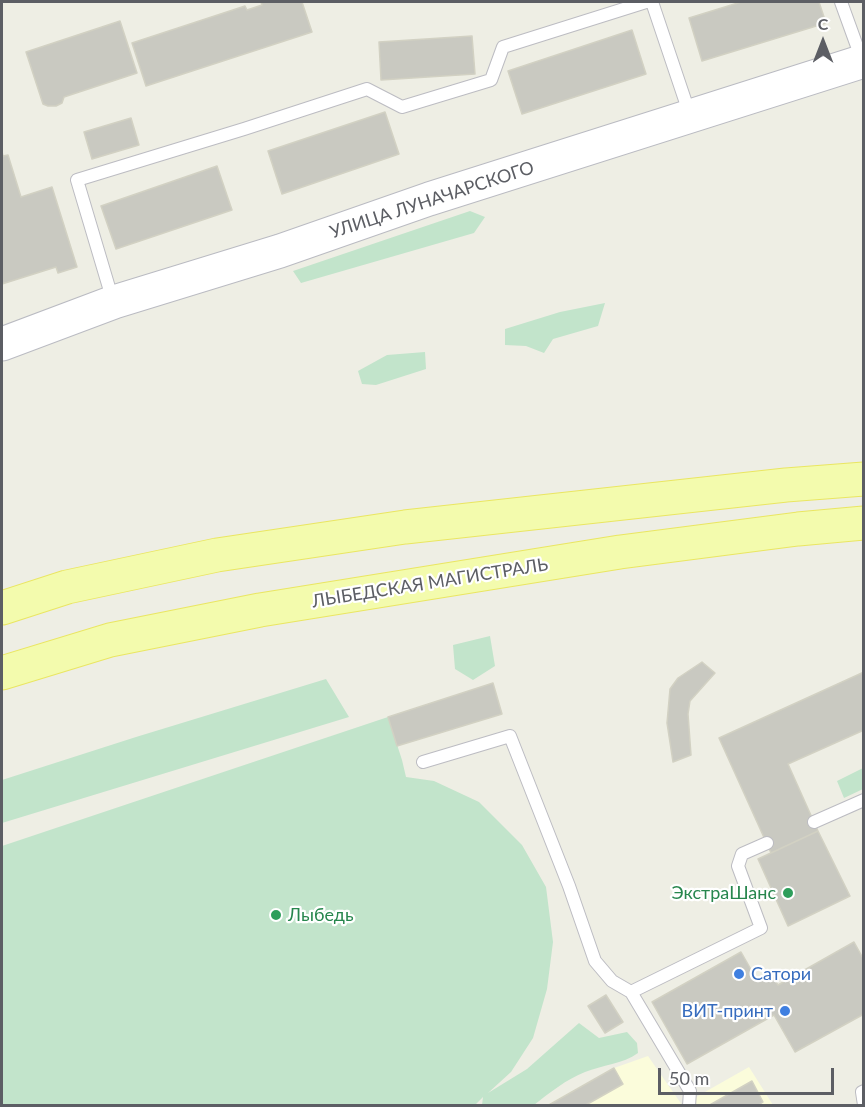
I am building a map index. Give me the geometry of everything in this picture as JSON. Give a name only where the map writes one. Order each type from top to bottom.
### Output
[{"type":"main road","name":"УЛИЦА ЛУНАЧАРСКОГО","points":[[2,344],[114,302],[863,61]]},
{"type":"main road","points":[[2,608],[67,587],[217,555],[405,527],[774,486],[864,479]]},
{"type":"main road","name":"ЛЫБЕДСКАЯ МАГИСТРАЛЬ","points":[[2,673],[110,640],[260,610],[620,552],[798,529],[864,523]]},
{"type":"lane","points":[[114,302],[77,180],[367,89],[402,107],[491,80],[503,47],[645,2]]},
{"type":"lane","points":[[652,2],[690,116]]},
{"type":"lane","points":[[841,2],[863,61]]},
{"type":"lane","points":[[423,762],[510,736],[596,962],[612,981],[631,992],[690,1091],[688,1106]]},
{"type":"lane","points":[[814,822],[864,800]]},
{"type":"lane","points":[[631,992],[761,928],[738,866],[742,854],[767,843]]},
{"type":"lane","points":[[864,1090],[862,1092],[864,1105]]},
{"type":"shaded area","points":[[470,211],[485,217],[474,233],[301,283],[293,271]]},
{"type":"shaded area","points":[[605,303],[598,326],[553,339],[544,353],[526,346],[505,345],[505,329],[560,312]]},
{"type":"shaded area","points":[[425,352],[426,369],[376,385],[362,384],[358,371],[387,355]]},
{"type":"shaded area","points":[[490,636],[495,666],[473,680],[455,669],[453,645]]},
{"type":"shaded area","points":[[326,679],[349,717],[2,823],[2,780]]},
{"type":"shaded area","name":"Лыбедь","points":[[388,717],[406,777],[434,781],[479,802],[522,845],[546,887],[553,942],[547,989],[533,1038],[511,1072],[488,1093],[527,1069],[579,1023],[599,1038],[627,1032],[637,1043],[638,1053],[626,1060],[578,1075],[534,1105],[482,1105],[483,1097],[474,1106],[2,1105],[2,846]]},
{"type":"shaded area","points":[[863,768],[863,789],[844,798],[837,781]]},
{"type":"shaded area","points":[[648,1056],[682,1105],[749,1067],[773,1105],[545,1106],[614,1068]]},
{"type":"building","points":[[261,2],[302,2],[312,32],[146,86],[132,43],[245,6],[247,10],[262,5]]},
{"type":"building","points":[[741,2],[819,2],[826,23],[702,61],[689,18]]},
{"type":"building","points":[[120,21],[137,73],[64,97],[62,103],[56,106],[43,104],[26,52]]},
{"type":"building","points":[[632,30],[646,74],[522,114],[508,71]]},
{"type":"building","points":[[472,36],[475,74],[381,80],[379,42]]},
{"type":"building","points":[[385,112],[399,154],[282,194],[268,151]]},
{"type":"building","points":[[131,118],[139,145],[92,159],[84,132]]},
{"type":"building","points":[[2,152],[3,156],[8,155],[21,197],[52,187],[77,267],[58,273],[56,267],[2,284]]},
{"type":"building","points":[[217,166],[232,210],[116,249],[101,206]]},
{"type":"building","points":[[702,662],[715,673],[690,701],[688,714],[691,755],[673,762],[667,723],[670,689],[678,678]]},
{"type":"building","points":[[864,672],[864,730],[788,764],[818,831],[771,853],[719,738]]},
{"type":"building","points":[[493,683],[502,714],[397,746],[388,717]]},
{"type":"building","points":[[818,831],[850,896],[788,926],[758,859]]},
{"type":"building","points":[[854,942],[864,960],[864,1014],[795,1052],[774,1015],[687,1064],[652,1002],[741,952],[757,980],[770,973],[778,985]]},
{"type":"building","points":[[606,995],[623,1022],[605,1033],[588,1006]]},
{"type":"building","points":[[614,1068],[623,1084],[584,1106],[547,1106]]},
{"type":"building","points":[[752,1081],[763,1102],[757,1106],[708,1106]]},
{"type":"place","name":"ЭкстраШанс","points":[[788,893]]},
{"type":"place","name":"Лыбедь","points":[[276,915]]},
{"type":"place","name":"Сатори","points":[[739,974]]},
{"type":"place","name":"ВИТ-принт","points":[[785,1011]]}]
